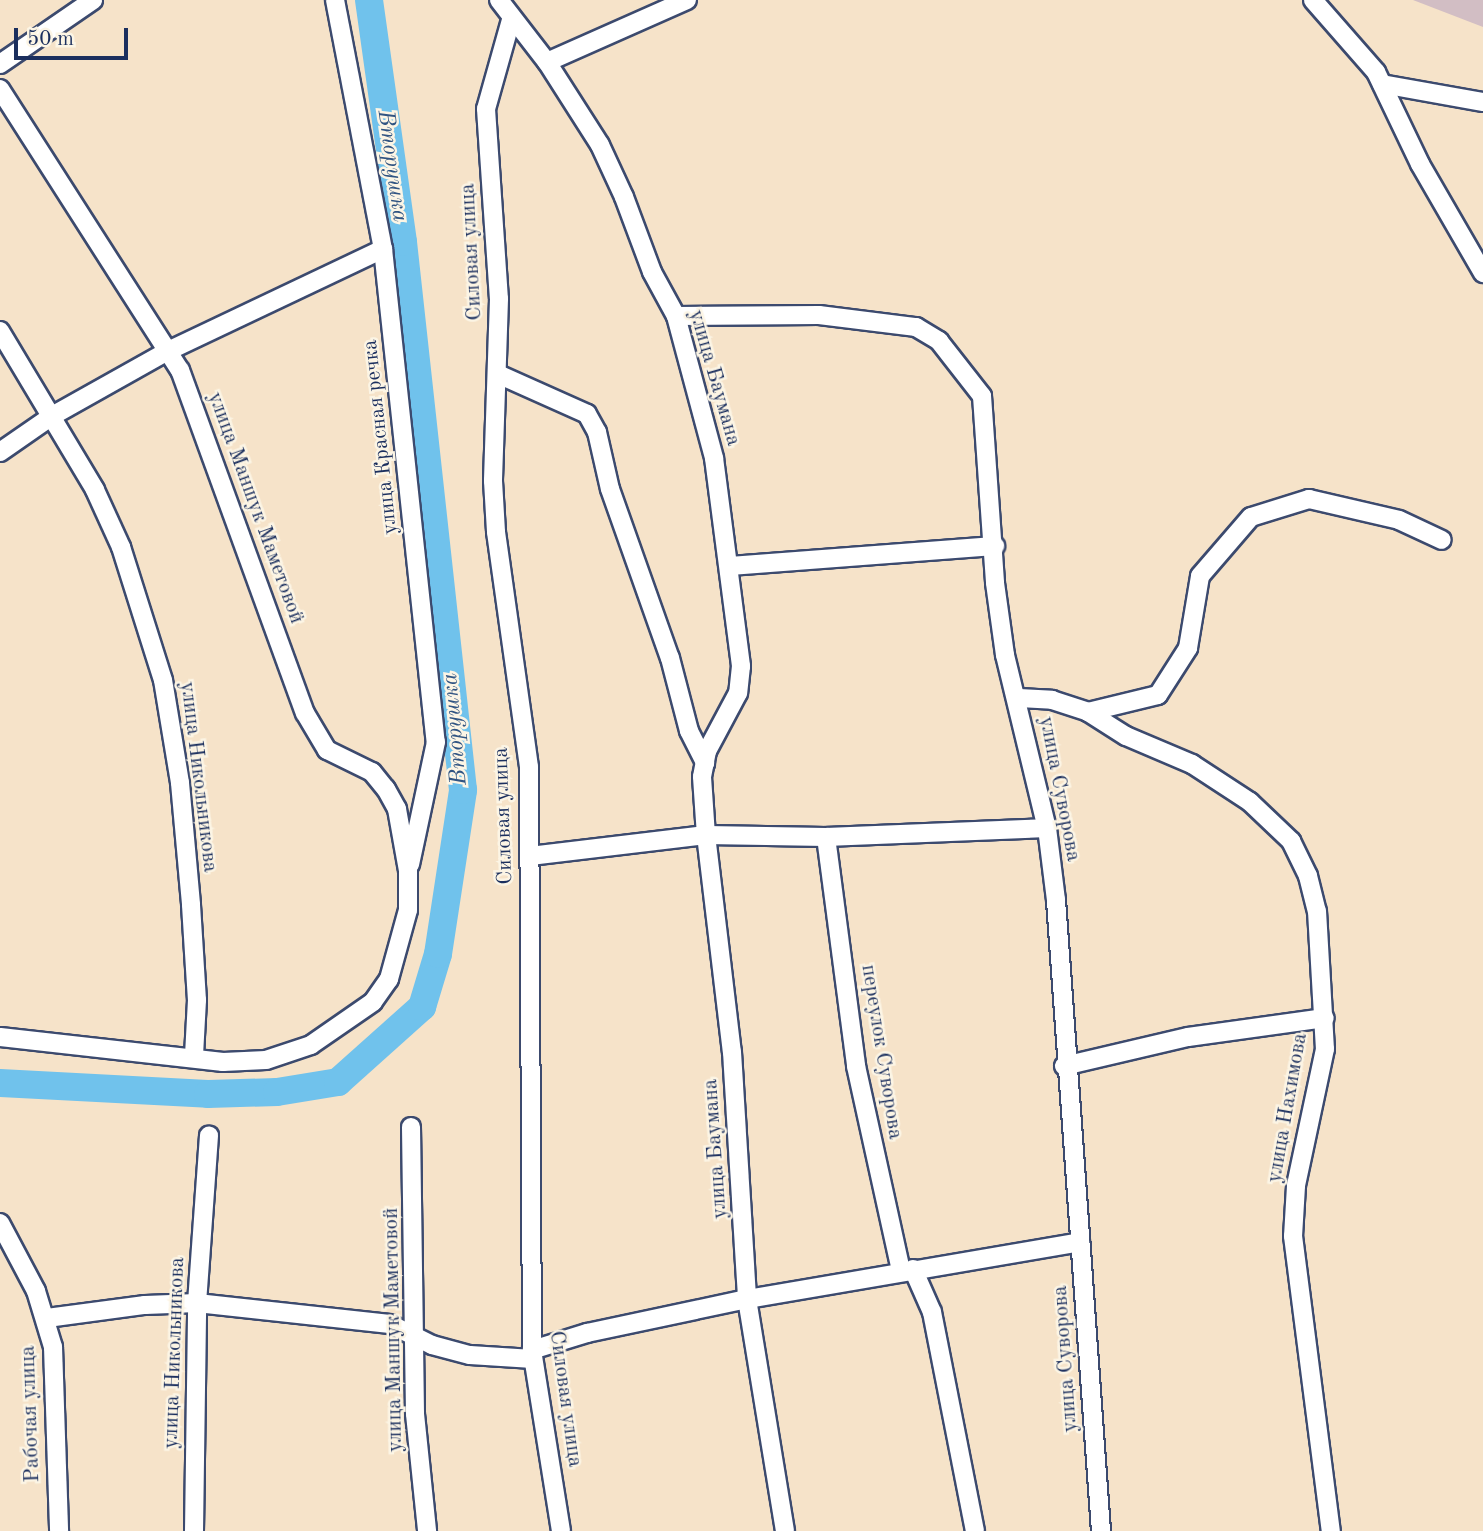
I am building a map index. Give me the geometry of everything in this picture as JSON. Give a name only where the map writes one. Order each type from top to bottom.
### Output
[{"type":"street","points":[[0,64],[93,0]]},
{"type":"street","name":"улица Красная речка","points":[[335,0],[383,249],[436,741],[408,871]]},
{"type":"street","name":"улица Баумана","points":[[499,0],[511,20],[547,62],[600,145],[652,272],[676,316],[714,458],[741,666],[738,693],[705,764]]},
{"type":"street","points":[[547,62],[687,0]]},
{"type":"street","points":[[1313,0],[1345,33],[1382,84],[1438,198],[1483,273]]},
{"type":"street","name":"Силовая улица","points":[[511,20],[486,109],[496,227],[500,375],[493,408],[496,532],[529,767],[533,1354],[561,1531]]},
{"type":"street","points":[[1382,84],[1483,102]]},
{"type":"street","name":"улица Маншук Маметовой","points":[[0,89],[168,351],[200,418],[305,713],[327,750],[372,772],[386,789],[397,809],[408,871],[408,910],[400,949],[389,979],[373,1002],[311,1045],[266,1060],[223,1062],[194,1056],[0,1037]]},
{"type":"street","points":[[0,452],[52,416],[168,351],[383,249]]},
{"type":"street","name":"улица Суворова","points":[[676,316],[819,314],[916,327],[939,341],[982,396],[995,546],[995,583],[1005,655],[1018,698],[1047,828],[1101,1531]]},
{"type":"street","name":"улица Никольникова","points":[[0,331],[95,490],[121,547],[163,680],[180,783],[191,905],[197,1000],[194,1056]]},
{"type":"street","name":"улица Баумана","points":[[500,375],[587,414],[597,432],[610,489],[670,658],[689,731],[705,764],[706,835],[732,1052],[747,1299],[785,1531]]},
{"type":"street","points":[[1088,712],[1158,695],[1188,648],[1200,576],[1251,517],[1309,499],[1399,520],[1442,540]]},
{"type":"street","points":[[729,566],[995,546]]},
{"type":"street","name":"улица Нахимова","points":[[1018,698],[1052,700],[1088,712],[1126,736],[1192,764],[1250,802],[1291,841],[1308,876],[1317,911],[1325,1049],[1296,1186],[1293,1236],[1331,1531]]},
{"type":"street","points":[[530,856],[706,835],[826,837],[1047,828]]},
{"type":"street","name":"переулок Суворова","points":[[826,837],[856,1066],[907,1270],[932,1312],[975,1531]]},
{"type":"street","points":[[1064,1066],[1188,1037],[1325,1018]]},
{"type":"street","name":"улица Маншук Маметовой","points":[[411,1127],[415,1414],[427,1531]]},
{"type":"street","name":"улица Никольникова","points":[[194,1531],[197,1303],[209,1135]]},
{"type":"street","name":"Рабочая улица","points":[[0,1223],[47,1318],[54,1346],[59,1531]]},
{"type":"street","points":[[47,1318],[197,1303],[378,1323],[414,1335],[432,1345],[470,1354],[533,1354],[587,1333],[747,1299],[868,1281],[907,1270],[1080,1242]]},
{"type":"shaded area","points":[[1413,0],[1483,0],[1483,27]]},
{"type":"waterway","name":"Вторушка","points":[[0,1083],[208,1094],[277,1092],[338,1082],[422,1007],[438,954],[463,790],[403,242],[369,0]]}]
